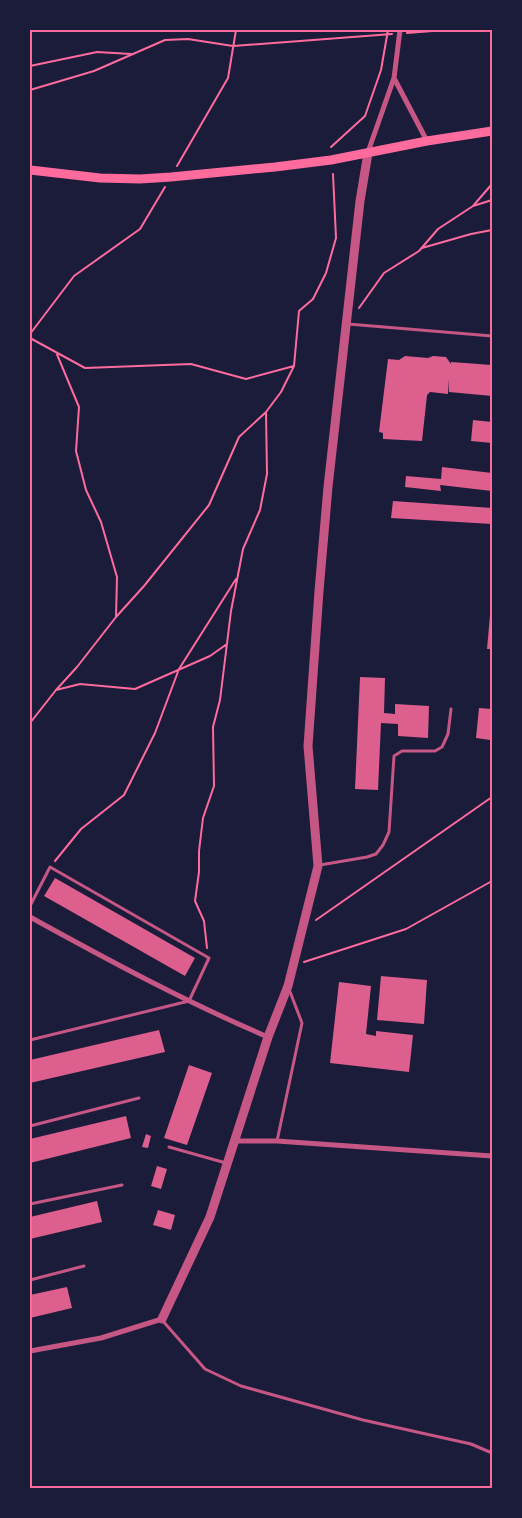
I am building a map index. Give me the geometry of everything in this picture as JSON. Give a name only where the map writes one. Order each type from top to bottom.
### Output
[{"type":"main road","points":[[30,170],[100,178],[140,179],[171,177],[331,160],[426,141],[492,131]]},
{"type":"street","points":[[30,1351],[101,1338],[162,1319],[210,1217],[268,1037],[294,965],[318,866],[308,746],[318,591],[360,201],[368,153],[394,78],[400,32]]},
{"type":"street","points":[[394,78],[426,141]]},
{"type":"street","points":[[30,917],[189,1001],[268,1037]]},
{"type":"street","points":[[235,1141],[277,1141],[492,1156]]},
{"type":"lane","points":[[347,324],[492,336]]},
{"type":"lane","points":[[318,866],[376,854],[389,832],[394,756],[402,751],[435,751],[442,747],[448,734],[451,709]]},
{"type":"lane","points":[[30,906],[50,867],[209,958],[189,1001],[30,1040]]},
{"type":"lane","points":[[277,1141],[302,1023],[288,986]]},
{"type":"lane","points":[[30,1126],[139,1098]]},
{"type":"lane","points":[[169,1147],[228,1163]]},
{"type":"lane","points":[[30,1204],[122,1185]]},
{"type":"lane","points":[[30,1280],[84,1266]]},
{"type":"lane","points":[[162,1319],[205,1369],[241,1386],[363,1420],[471,1444],[492,1454]]},
{"type":"path","points":[[30,334],[74,276],[140,229],[228,78],[236,30]]},
{"type":"path","points":[[331,147],[365,116],[381,70],[388,30]]},
{"type":"path","points":[[30,90],[94,71],[164,40],[188,39],[233,46],[445,30]]},
{"type":"path","points":[[30,66],[97,52],[134,54]]},
{"type":"path","points":[[30,723],[209,505],[239,437],[266,412],[281,392],[294,366],[299,311],[313,299],[326,273],[336,238],[332,174]]},
{"type":"path","points":[[473,206],[492,184]]},
{"type":"path","points":[[347,324],[384,273],[422,248],[438,229],[473,206],[492,200]]},
{"type":"path","points":[[422,248],[492,230]]},
{"type":"path","points":[[30,338],[85,368],[191,364],[246,379],[294,366]]},
{"type":"path","points":[[56,352],[79,407],[76,451],[86,490],[101,522],[117,577],[116,617]]},
{"type":"path","points":[[209,958],[204,921],[195,901],[199,872],[199,851],[203,818],[214,786],[213,727],[220,700],[242,549],[260,510],[267,474],[266,412]]},
{"type":"path","points":[[50,867],[80,829],[124,795],[155,733],[179,669],[237,578]]},
{"type":"path","points":[[56,690],[80,684],[135,689],[210,656],[227,644]]},
{"type":"path","points":[[302,930],[492,797]]},
{"type":"path","points":[[294,965],[406,929],[492,881]]},
{"type":"building","points":[[405,356],[446,357],[451,364],[451,362],[492,365],[492,396],[449,392],[449,379],[448,394],[430,392],[427,395],[422,441],[383,439],[383,433],[379,432],[388,359],[399,360]]},
{"type":"building","points":[[473,420],[492,422],[492,443],[471,441]]},
{"type":"building","points":[[442,467],[492,473],[492,491],[440,485],[441,491],[405,487],[406,476],[441,479]]},
{"type":"building","points":[[393,501],[492,508],[492,524],[391,518]]},
{"type":"building","points":[[491,604],[492,649],[487,649]]},
{"type":"building","points":[[360,677],[385,678],[384,713],[395,714],[395,704],[429,706],[428,738],[398,736],[398,724],[381,723],[378,790],[355,789]]},
{"type":"building","points":[[479,708],[492,709],[490,740],[476,738]]},
{"type":"building","points":[[55,878],[195,958],[185,976],[44,896]]},
{"type":"building","points":[[381,976],[427,980],[424,1024],[377,1020]]},
{"type":"building","points":[[339,982],[371,986],[366,1034],[376,1036],[376,1031],[413,1035],[409,1072],[330,1063]]},
{"type":"building","points":[[159,1030],[165,1052],[30,1083],[30,1060]]},
{"type":"building","points":[[189,1065],[212,1073],[187,1145],[164,1138]]},
{"type":"building","points":[[126,1116],[131,1138],[30,1163],[30,1139]]},
{"type":"building","points":[[146,1134],[151,1136],[148,1148],[142,1147]]},
{"type":"building","points":[[157,1166],[167,1169],[161,1189],[151,1186]]},
{"type":"building","points":[[97,1201],[102,1222],[30,1239],[30,1217]]},
{"type":"building","points":[[158,1210],[175,1215],[171,1230],[153,1225]]},
{"type":"building","points":[[67,1287],[72,1308],[30,1318],[30,1295]]}]
